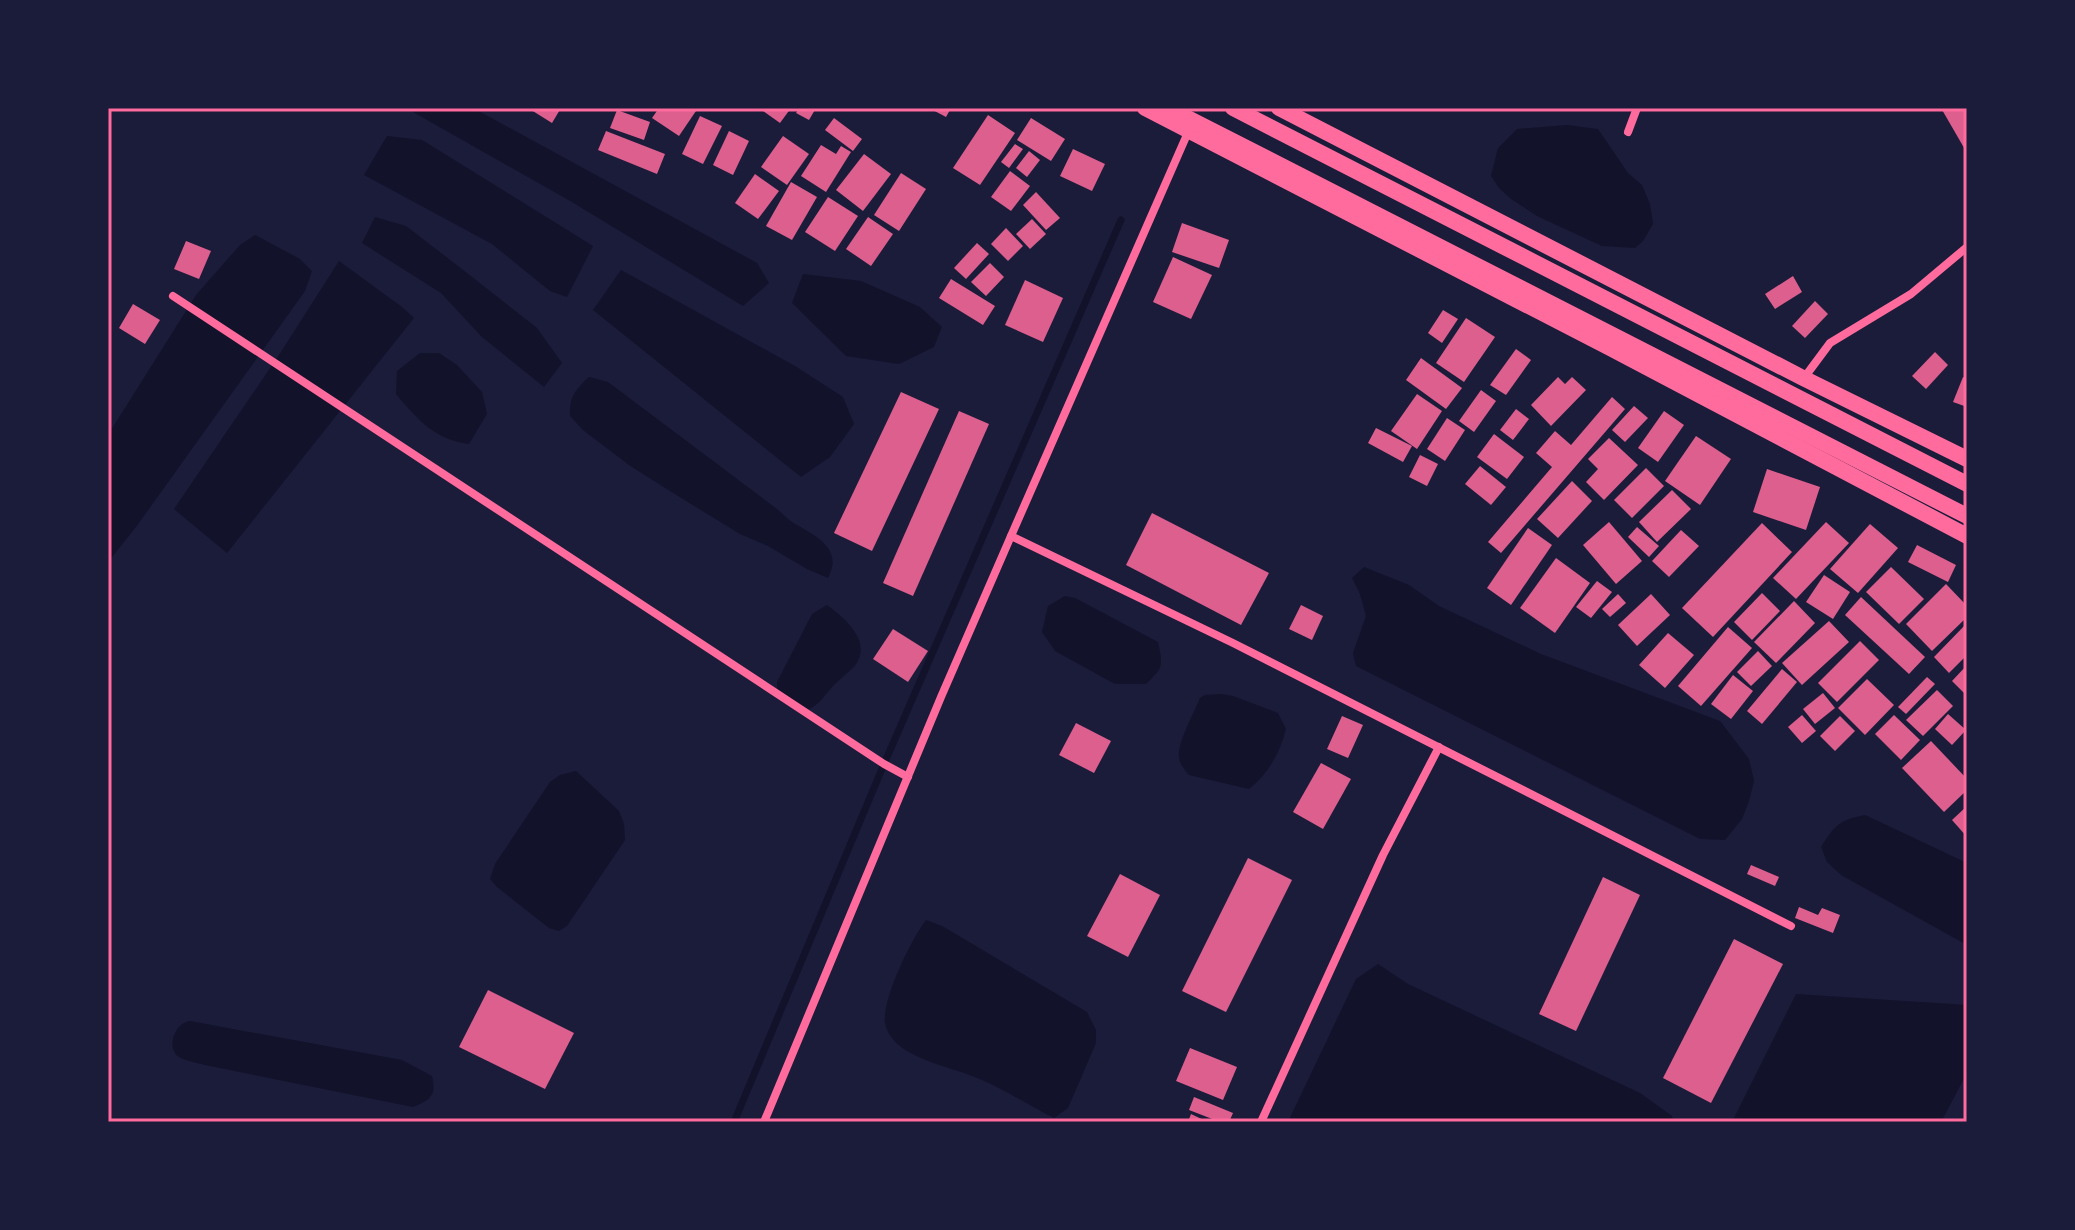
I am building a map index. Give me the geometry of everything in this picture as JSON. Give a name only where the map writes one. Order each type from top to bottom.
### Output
[{"type":"main road","points":[[1145,108],[1967,536]]},
{"type":"main road","points":[[1168,108],[1967,516]]},
{"type":"main road","points":[[1233,108],[1967,484]]},
{"type":"main road","points":[[1279,108],[1967,459]]},
{"type":"street","points":[[1628,132],[1637,108]]},
{"type":"street","points":[[764,1122],[1011,536],[1189,130]]},
{"type":"street","points":[[1803,378],[1830,343],[1911,294],[1967,247]]},
{"type":"street","points":[[173,296],[908,777]]},
{"type":"street","points":[[1011,536],[1219,636],[1791,926]]},
{"type":"street","points":[[1261,1122],[1383,855],[1439,747]]},
{"type":"shaded area","points":[[406,108],[473,108],[757,263],[769,283],[743,306],[572,202]]},
{"type":"shaded area","points":[[1567,125],[1598,129],[1628,173],[1642,185],[1650,204],[1653,224],[1635,248],[1602,246],[1537,216],[1511,199],[1491,176],[1498,148],[1517,129]]},
{"type":"shaded area","points":[[387,136],[422,140],[593,246],[567,297],[550,291],[492,244],[364,175]]},
{"type":"shaded area","points":[[375,217],[406,226],[537,328],[562,363],[544,387],[482,337],[441,293],[362,243]]},
{"type":"shaded area","points":[[255,235],[300,259],[312,271],[305,291],[108,562],[108,435],[196,295],[240,245]]},
{"type":"shaded area","points":[[339,261],[414,318],[227,553],[174,509]]},
{"type":"shaded area","points":[[621,270],[795,366],[843,397],[854,424],[830,457],[801,477],[593,310]]},
{"type":"shaded area","points":[[803,274],[861,281],[920,307],[942,327],[934,347],[899,364],[846,356],[792,303]]},
{"type":"shaded area","points":[[420,353],[439,353],[457,365],[482,392],[487,414],[469,444],[436,433],[419,420],[396,394],[397,371]]},
{"type":"shaded area","points":[[589,377],[608,382],[791,522],[820,540],[830,552],[832,560],[828,578],[740,534],[629,465],[583,430],[570,416],[571,404],[577,390]]},
{"type":"shaded area","points":[[1364,567],[1409,585],[1439,606],[1541,654],[1720,721],[1749,759],[1754,781],[1742,819],[1725,840],[1700,839],[1356,666],[1353,653],[1366,616],[1352,578]]},
{"type":"shaded area","points":[[1065,596],[1075,598],[1158,642],[1161,666],[1156,674],[1146,684],[1115,684],[1055,651],[1042,632],[1048,606]]},
{"type":"shaded area","points":[[827,605],[849,624],[861,649],[854,667],[807,710],[777,689],[777,682],[812,614]]},
{"type":"shaded area","points":[[1221,694],[1278,713],[1286,729],[1272,762],[1249,789],[1189,775],[1180,761],[1183,736],[1200,698]]},
{"type":"shaded area","points":[[576,771],[619,811],[625,840],[567,926],[559,931],[549,928],[490,879],[495,864],[550,782],[560,775]]},
{"type":"shaded area","points":[[1865,815],[1967,863],[1967,945],[1841,875],[1827,862],[1821,847],[1830,833],[1843,822]]},
{"type":"shaded area","points":[[926,920],[942,926],[1087,1012],[1096,1030],[1096,1043],[1068,1108],[1054,1118],[982,1080],[916,1056],[890,1036],[885,1023],[888,1000],[906,955]]},
{"type":"shaded area","points":[[1378,964],[1408,984],[1640,1093],[1672,1116],[1673,1122],[1288,1122],[1356,979]]},
{"type":"shaded area","points":[[1796,994],[1967,1005],[1967,1073],[1941,1122],[1732,1122]]},
{"type":"shaded area","points":[[190,1021],[402,1060],[432,1076],[433,1093],[413,1107],[188,1061],[175,1053],[173,1043],[176,1031]]},
{"type":"building","points":[[528,108],[561,108],[552,123]]},
{"type":"building","points":[[659,108],[698,108],[679,136],[652,118]]},
{"type":"building","points":[[759,108],[791,108],[780,123]]},
{"type":"building","points":[[799,108],[816,108],[809,120],[796,113]]},
{"type":"building","points":[[929,108],[951,108],[946,117]]},
{"type":"building","points":[[1941,108],[1967,108],[1967,153]]},
{"type":"building","points":[[617,110],[650,122],[644,140],[610,128]]},
{"type":"building","points":[[988,115],[1015,133],[980,185],[953,168]]},
{"type":"building","points":[[700,116],[722,126],[703,164],[682,154]]},
{"type":"building","points":[[834,118],[862,139],[853,151],[825,130]]},
{"type":"building","points":[[1031,118],[1065,139],[1051,161],[1017,140]]},
{"type":"building","points":[[606,131],[665,154],[657,174],[598,150]]},
{"type":"building","points":[[729,131],[749,141],[733,175],[713,165]]},
{"type":"building","points":[[783,136],[809,154],[787,185],[761,167]]},
{"type":"building","points":[[1015,144],[1023,149],[1009,168],[1001,162]]},
{"type":"building","points":[[821,145],[836,154],[841,146],[851,152],[826,192],[801,176]]},
{"type":"building","points":[[1073,149],[1105,164],[1092,191],[1060,176]]},
{"type":"building","points":[[1029,151],[1040,160],[1027,177],[1016,168]]},
{"type":"building","points":[[864,154],[891,174],[863,211],[836,190]]},
{"type":"building","points":[[1010,171],[1030,186],[1011,211],[991,197]]},
{"type":"building","points":[[901,173],[926,189],[899,231],[874,215]]},
{"type":"building","points":[[755,174],[779,191],[758,219],[735,203]]},
{"type":"building","points":[[791,182],[817,197],[792,240],[766,226]]},
{"type":"building","points":[[1036,192],[1060,218],[1046,230],[1023,205]]},
{"type":"building","points":[[828,197],[858,216],[835,251],[805,232]]},
{"type":"building","points":[[868,217],[893,234],[871,266],[846,249]]},
{"type":"building","points":[[1032,219],[1046,234],[1030,249],[1016,234]]},
{"type":"building","points":[[1182,223],[1229,240],[1219,268],[1172,252]]},
{"type":"building","points":[[1006,228],[1023,246],[1008,261],[991,244]]},
{"type":"building","points":[[186,241],[211,251],[199,279],[174,269]]},
{"type":"building","points":[[977,243],[989,254],[966,279],[954,268]]},
{"type":"building","points":[[1173,257],[1212,275],[1191,319],[1153,302]]},
{"type":"building","points":[[990,263],[1004,277],[986,296],[971,282]]},
{"type":"building","points":[[1793,276],[1802,292],[1775,309],[1765,294]]},
{"type":"building","points":[[951,279],[995,306],[983,325],[939,298]]},
{"type":"building","points":[[1025,280],[1063,298],[1043,342],[1005,325]]},
{"type":"building","points":[[1815,301],[1828,314],[1805,338],[1792,326]]},
{"type":"building","points":[[133,304],[160,320],[145,344],[119,328]]},
{"type":"building","points":[[1443,310],[1458,319],[1442,343],[1428,333]]},
{"type":"building","points":[[1466,318],[1495,337],[1464,382],[1436,363]]},
{"type":"building","points":[[1516,349],[1531,360],[1506,395],[1490,385]]},
{"type":"building","points":[[1935,352],[1948,365],[1926,389],[1912,376]]},
{"type":"building","points":[[1421,358],[1462,388],[1446,409],[1406,380]]},
{"type":"building","points":[[1558,377],[1565,384],[1572,377],[1586,390],[1551,426],[1531,405]]},
{"type":"building","points":[[1963,377],[1967,379],[1967,407],[1953,402]]},
{"type":"building","points":[[1481,390],[1496,401],[1474,432],[1459,421]]},
{"type":"building","points":[[901,392],[939,409],[872,551],[834,533]]},
{"type":"building","points":[[1417,394],[1442,411],[1417,449],[1391,431]]},
{"type":"building","points":[[1612,397],[1625,409],[1501,553],[1488,542],[1552,467],[1536,453],[1555,431],[1571,445]]},
{"type":"building","points":[[1634,406],[1648,418],[1625,442],[1612,430]]},
{"type":"building","points":[[1516,409],[1529,419],[1513,440],[1500,430]]},
{"type":"building","points":[[959,411],[989,424],[913,596],[883,583]]},
{"type":"building","points":[[1664,411],[1684,425],[1658,462],[1638,448]]},
{"type":"building","points":[[1447,418],[1465,430],[1445,461],[1427,449]]},
{"type":"building","points":[[1376,428],[1412,446],[1403,462],[1368,443]]},
{"type":"building","points":[[1494,434],[1524,457],[1507,479],[1477,457]]},
{"type":"building","points":[[1696,436],[1731,459],[1700,505],[1665,481]]},
{"type":"building","points":[[1609,438],[1638,465],[1604,500],[1586,482],[1598,469],[1588,459]]},
{"type":"building","points":[[1420,455],[1438,464],[1427,486],[1409,477]]},
{"type":"building","points":[[1480,466],[1506,487],[1491,505],[1465,484]]},
{"type":"building","points":[[1646,468],[1664,486],[1632,518],[1614,500]]},
{"type":"building","points":[[1767,469],[1820,487],[1806,530],[1753,512]]},
{"type":"building","points":[[1572,481],[1592,501],[1558,538],[1537,519]]},
{"type":"building","points":[[1672,490],[1691,509],[1657,542],[1639,522]]},
{"type":"building","points":[[1152,513],[1269,573],[1241,625],[1126,565]]},
{"type":"building","points":[[1609,522],[1642,561],[1616,584],[1583,545]]},
{"type":"building","points":[[1826,522],[1849,543],[1796,599],[1773,578]]},
{"type":"building","points":[[1762,523],[1792,552],[1713,637],[1682,608]]},
{"type":"building","points":[[1870,524],[1898,548],[1858,593],[1830,569]]},
{"type":"building","points":[[1637,527],[1659,546],[1649,557],[1628,537]]},
{"type":"building","points":[[1528,528],[1552,545],[1511,605],[1487,588]]},
{"type":"building","points":[[1681,530],[1699,546],[1669,577],[1652,561]]},
{"type":"building","points":[[1917,545],[1956,565],[1948,582],[1908,562]]},
{"type":"building","points":[[1556,558],[1590,583],[1555,633],[1520,608]]},
{"type":"building","points":[[1891,567],[1924,599],[1899,624],[1866,592]]},
{"type":"building","points":[[1824,575],[1850,592],[1833,619],[1806,602]]},
{"type":"building","points":[[1597,581],[1612,592],[1591,618],[1576,607]]},
{"type":"building","points":[[1946,584],[1967,606],[1967,617],[1932,651],[1906,624]]},
{"type":"building","points":[[1762,593],[1780,611],[1752,640],[1734,622]]},
{"type":"building","points":[[1618,594],[1626,603],[1610,617],[1602,609]]},
{"type":"building","points":[[1651,594],[1670,615],[1637,646],[1618,625]]},
{"type":"building","points":[[1861,597],[1925,657],[1909,674],[1845,615]]},
{"type":"building","points":[[1794,601],[1815,623],[1776,663],[1754,642]]},
{"type":"building","points":[[1301,605],[1323,616],[1312,640],[1289,629]]},
{"type":"building","points":[[1829,621],[1849,642],[1802,685],[1782,663]]},
{"type":"building","points":[[1967,623],[1967,655],[1949,673],[1934,657]]},
{"type":"building","points":[[1728,627],[1752,648],[1701,706],[1678,686]]},
{"type":"building","points":[[893,629],[928,651],[908,682],[873,659]]},
{"type":"building","points":[[1668,633],[1694,655],[1665,688],[1639,665]]},
{"type":"building","points":[[1860,641],[1879,660],[1837,702],[1818,683]]},
{"type":"building","points":[[1758,651],[1772,666],[1751,686],[1737,672]]},
{"type":"building","points":[[1967,665],[1967,692],[1965,694],[1952,681]]},
{"type":"building","points":[[1782,669],[1797,682],[1762,724],[1747,711]]},
{"type":"building","points":[[1733,675],[1753,691],[1731,719],[1711,704]]},
{"type":"building","points":[[1927,677],[1935,684],[1906,714],[1898,707]]},
{"type":"building","points":[[1867,679],[1894,705],[1865,735],[1838,708]]},
{"type":"building","points":[[1937,690],[1953,706],[1923,736],[1906,720]]},
{"type":"building","points":[[1823,693],[1835,708],[1815,724],[1803,709]]},
{"type":"building","points":[[1948,714],[1966,730],[1952,745],[1935,729]]},
{"type":"building","points":[[1802,715],[1816,731],[1802,743],[1788,727]]},
{"type":"building","points":[[1894,715],[1920,740],[1901,760],[1875,734]]},
{"type":"building","points":[[1342,716],[1363,725],[1348,758],[1327,749]]},
{"type":"building","points":[[1840,716],[1855,731],[1835,751],[1820,736]]},
{"type":"building","points":[[1076,723],[1111,741],[1094,773],[1059,755]]},
{"type":"building","points":[[1931,741],[1967,779],[1967,790],[1944,812],[1902,768]]},
{"type":"building","points":[[1321,763],[1351,779],[1323,829],[1293,812]]},
{"type":"building","points":[[1967,806],[1967,837],[1952,820]]},
{"type":"building","points":[[1248,858],[1292,880],[1226,1012],[1182,991]]},
{"type":"building","points":[[1751,865],[1779,877],[1775,886],[1747,874]]},
{"type":"building","points":[[1120,874],[1160,895],[1128,957],[1087,936]]},
{"type":"building","points":[[1603,877],[1640,895],[1576,1031],[1539,1014]]},
{"type":"building","points":[[1799,907],[1818,915],[1822,908],[1840,915],[1833,933],[1795,918]]},
{"type":"building","points":[[1734,939],[1783,964],[1711,1103],[1663,1078]]},
{"type":"building","points":[[488,990],[574,1033],[545,1089],[459,1047]]},
{"type":"building","points":[[1190,1048],[1237,1067],[1223,1100],[1176,1081]]},
{"type":"building","points":[[1194,1097],[1233,1113],[1229,1122],[1220,1122],[1189,1110]]},
{"type":"building","points":[[1191,1114],[1208,1122],[1188,1122]]},
{"type":"waterway","points":[[734,1122],[884,764],[1121,220]]}]
